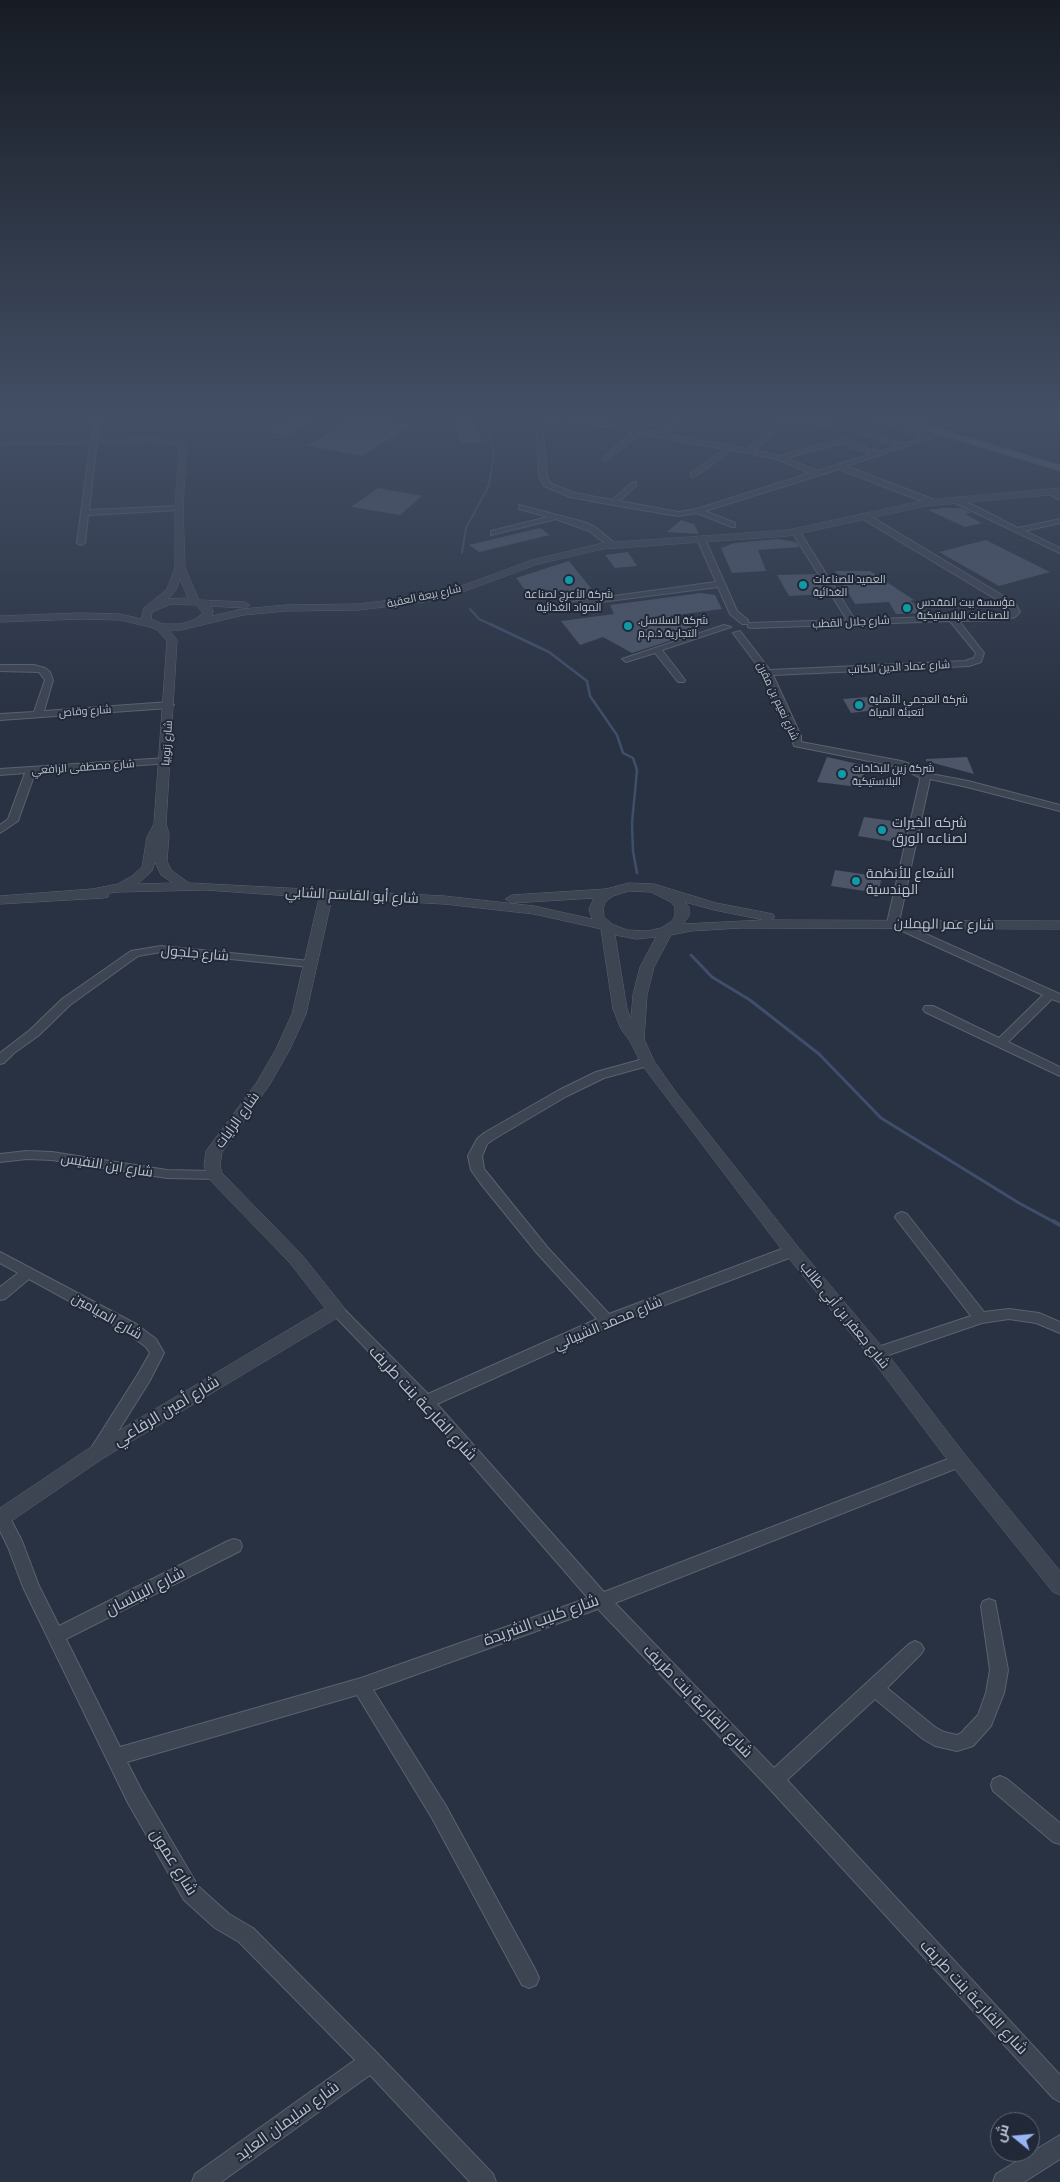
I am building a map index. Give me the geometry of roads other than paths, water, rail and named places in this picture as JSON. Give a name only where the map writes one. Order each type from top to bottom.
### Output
[{"type":"street","points":[[81,543],[83,519]]},
{"type":"street","points":[[152,624],[145,617],[146,614],[171,590],[180,568],[179,519]]},
{"type":"street","points":[[494,533],[549,519]]},
{"type":"street","points":[[561,519],[592,529],[613,545]]},
{"type":"street","points":[[717,519],[732,525]]},
{"type":"street","name":"شارع بيعة العقبة","points":[[124,614],[171,601],[286,608],[359,608],[424,599],[462,589],[546,558],[613,545],[796,532],[852,519]]},
{"type":"street","name":"شارع جلال القطب","points":[[731,629],[775,625],[1009,616],[1015,613],[1016,610],[1012,605],[869,519]]},
{"type":"street","points":[[995,519],[1060,552]]},
{"type":"street","points":[[1018,530],[1060,521]]},
{"type":"street","points":[[796,532],[852,622]]},
{"type":"street","points":[[701,539],[733,612],[750,627]]},
{"type":"street","points":[[180,568],[197,602]]},
{"type":"street","points":[[570,604],[720,584]]},
{"type":"street","name":"شارع زنوبيا","points":[[172,662],[194,624],[208,614],[208,610],[197,602]]},
{"type":"street","name":"شارع بيعة العقبة","points":[[124,614],[152,624],[171,628],[242,612],[286,608]]},
{"type":"street","points":[[626,659],[705,634],[731,629],[733,612]]},
{"type":"street","points":[[0,619],[124,614]]},
{"type":"street","name":"شارع عماد الدين الكاتب","points":[[767,673],[966,664],[978,660],[980,653],[952,618]]},
{"type":"street","name":"شارع زنوبيا","points":[[118,888],[137,879],[148,868],[153,837],[160,824],[166,761],[172,640],[160,628],[152,624]]},
{"type":"street","name":"شارع نعيم بن مقرن","points":[[750,627],[750,648]]},
{"type":"street","name":"شارع نعيم بن مقرن","points":[[731,629],[750,648],[767,673],[796,736],[797,744],[901,764],[923,775]]},
{"type":"street","points":[[657,649],[681,680]]},
{"type":"street","points":[[0,668],[34,668],[42,670],[47,674],[49,680],[38,714]]},
{"type":"street","name":"شارع وقاص","points":[[0,717],[169,705]]},
{"type":"street","name":"شارع مصطفى الرافعي","points":[[0,772],[166,761]]},
{"type":"street","points":[[0,830],[13,821],[31,770]]},
{"type":"street","points":[[1002,1042],[1055,996],[892,923],[925,780],[923,775],[968,784],[1060,808]]},
{"type":"street","name":"شارع زنوبيا","points":[[160,824],[164,834],[163,867],[171,878],[185,886]]},
{"type":"street","name":"شارع أبو القاسم الشابي","points":[[95,893],[100,890],[118,888],[185,886],[444,900],[534,910],[607,926]]},
{"type":"street","points":[[642,886],[665,892],[676,899],[682,907],[682,916],[677,924],[666,931],[657,934],[625,934],[607,926],[598,918],[596,909],[599,900],[608,893],[629,887],[642,886]]},
{"type":"street","name":"شارع أبو القاسم الشابي","points":[[0,900],[95,893],[185,891],[248,893],[259,891]]},
{"type":"street","name":"شارع عمر الهملان","points":[[665,892],[740,912],[827,923]]},
{"type":"street","name":"شارع أبو القاسم الشابي","points":[[444,900],[462,898],[536,899],[608,893]]},
{"type":"street","name":"شارع الرايات","points":[[215,1175],[212,1166],[214,1151],[263,1084],[299,1014],[326,894]]},
{"type":"street","name":"شارع عمر الهملان","points":[[666,931],[715,925],[827,923],[1060,925]]},
{"type":"street","name":"شارع جعفر بن أبي طالب","points":[[607,926],[620,1008],[628,1029],[638,1039]]},
{"type":"street","name":"شارع جعفر بن أبي طالب","points":[[666,931],[653,954],[643,981],[638,1009],[638,1039],[647,1062],[792,1251],[877,1353],[959,1461],[1060,1586]]},
{"type":"street","name":"شارع جلجول","points":[[0,1060],[34,1033],[66,1002],[128,956],[143,950],[161,949],[310,964]]},
{"type":"street","points":[[929,1009],[1002,1042],[1060,1072]]},
{"type":"street","points":[[607,1322],[542,1250],[486,1181],[478,1170],[475,1156],[482,1142],[489,1136],[563,1093],[600,1075],[647,1062]]},
{"type":"street","name":"شارع ابن النفيس","points":[[0,1158],[27,1155],[52,1156],[167,1174],[215,1175]]},
{"type":"street","points":[[215,1175],[296,1259],[336,1310]]},
{"type":"street","points":[[902,1217],[981,1318]]},
{"type":"street","name":"شارع محمد الشيباني","points":[[426,1402],[607,1322],[792,1251]]},
{"type":"street","name":"شارع الميامين","points":[[0,1258],[132,1328],[151,1343],[157,1353],[144,1378],[95,1454]]},
{"type":"street","points":[[0,1295],[28,1272]]},
{"type":"street","name":"شارع الفارعة بنت طريف","points":[[336,1310],[426,1402],[600,1599],[774,1780],[1060,2091]]},
{"type":"street","name":"شارع أمين الرفاعي","points":[[0,1517],[95,1454],[336,1310]]},
{"type":"street","points":[[877,1353],[981,1318],[1009,1314],[1039,1318],[1060,1328]]},
{"type":"street","name":"شارع كليب الشريدة","points":[[116,1757],[361,1686],[600,1599],[639,1587],[959,1461]]},
{"type":"street","name":"شارع عمون","points":[[0,1517],[16,1546],[31,1587],[135,1797],[183,1881],[195,1898],[222,1921],[246,1936],[371,2061],[485,2182]]},
{"type":"street","name":"شارع البيلسان","points":[[56,1636],[234,1546]]},
{"type":"street","points":[[875,1688],[929,1733],[941,1740],[956,1743],[967,1740],[986,1720],[995,1693],[999,1670],[989,1606]]},
{"type":"street","points":[[774,1780],[915,1649]]},
{"type":"street","points":[[361,1686],[439,1812],[528,1978]]},
{"type":"street","points":[[1000,1785],[1060,1835]]},
{"type":"street","name":"شارع سليمان العايد","points":[[203,2182],[371,2061]]},
{"type":"street","points":[[1004,2182],[1060,2146]]},
{"type":"waterway","points":[[462,553],[466,528],[471,519]]},
{"type":"waterway","points":[[470,609],[479,619],[492,625]]},
{"type":"waterway","points":[[490,624],[549,652],[587,681],[590,696],[617,735],[623,753],[633,758],[637,770],[632,823],[633,851],[637,873]]},
{"type":"waterway","points":[[691,955],[712,977],[750,1000],[819,1054],[881,1118],[1019,1203],[1056,1223]]},
{"type":"waterway","points":[[1053,1221],[1060,1225]]},
{"type":"place","name":"شركة الأعرج لصناعة المواد الغذائية","points":[[569,580]]},
{"type":"place","name":"العميد للصناعات الغذائية","points":[[803,585]]},
{"type":"place","name":"مؤسسة بيت المقدس للصناعات البلاستيكية","points":[[907,608]]},
{"type":"place","name":".شركة السلاسل التجارية ذ.م.م","points":[[628,626]]},
{"type":"place","name":"شركة العجمي الأهلية لتعبئة المياة","points":[[859,705]]},
{"type":"place","name":"شركة زين للبخاخات البلاستيكية","points":[[842,774]]},
{"type":"place","name":"شركه الخيرات لصناعه الورق","points":[[882,830]]},
{"type":"place","name":"الشعاع للأنظمة الهندسية","points":[[856,881]]}]
